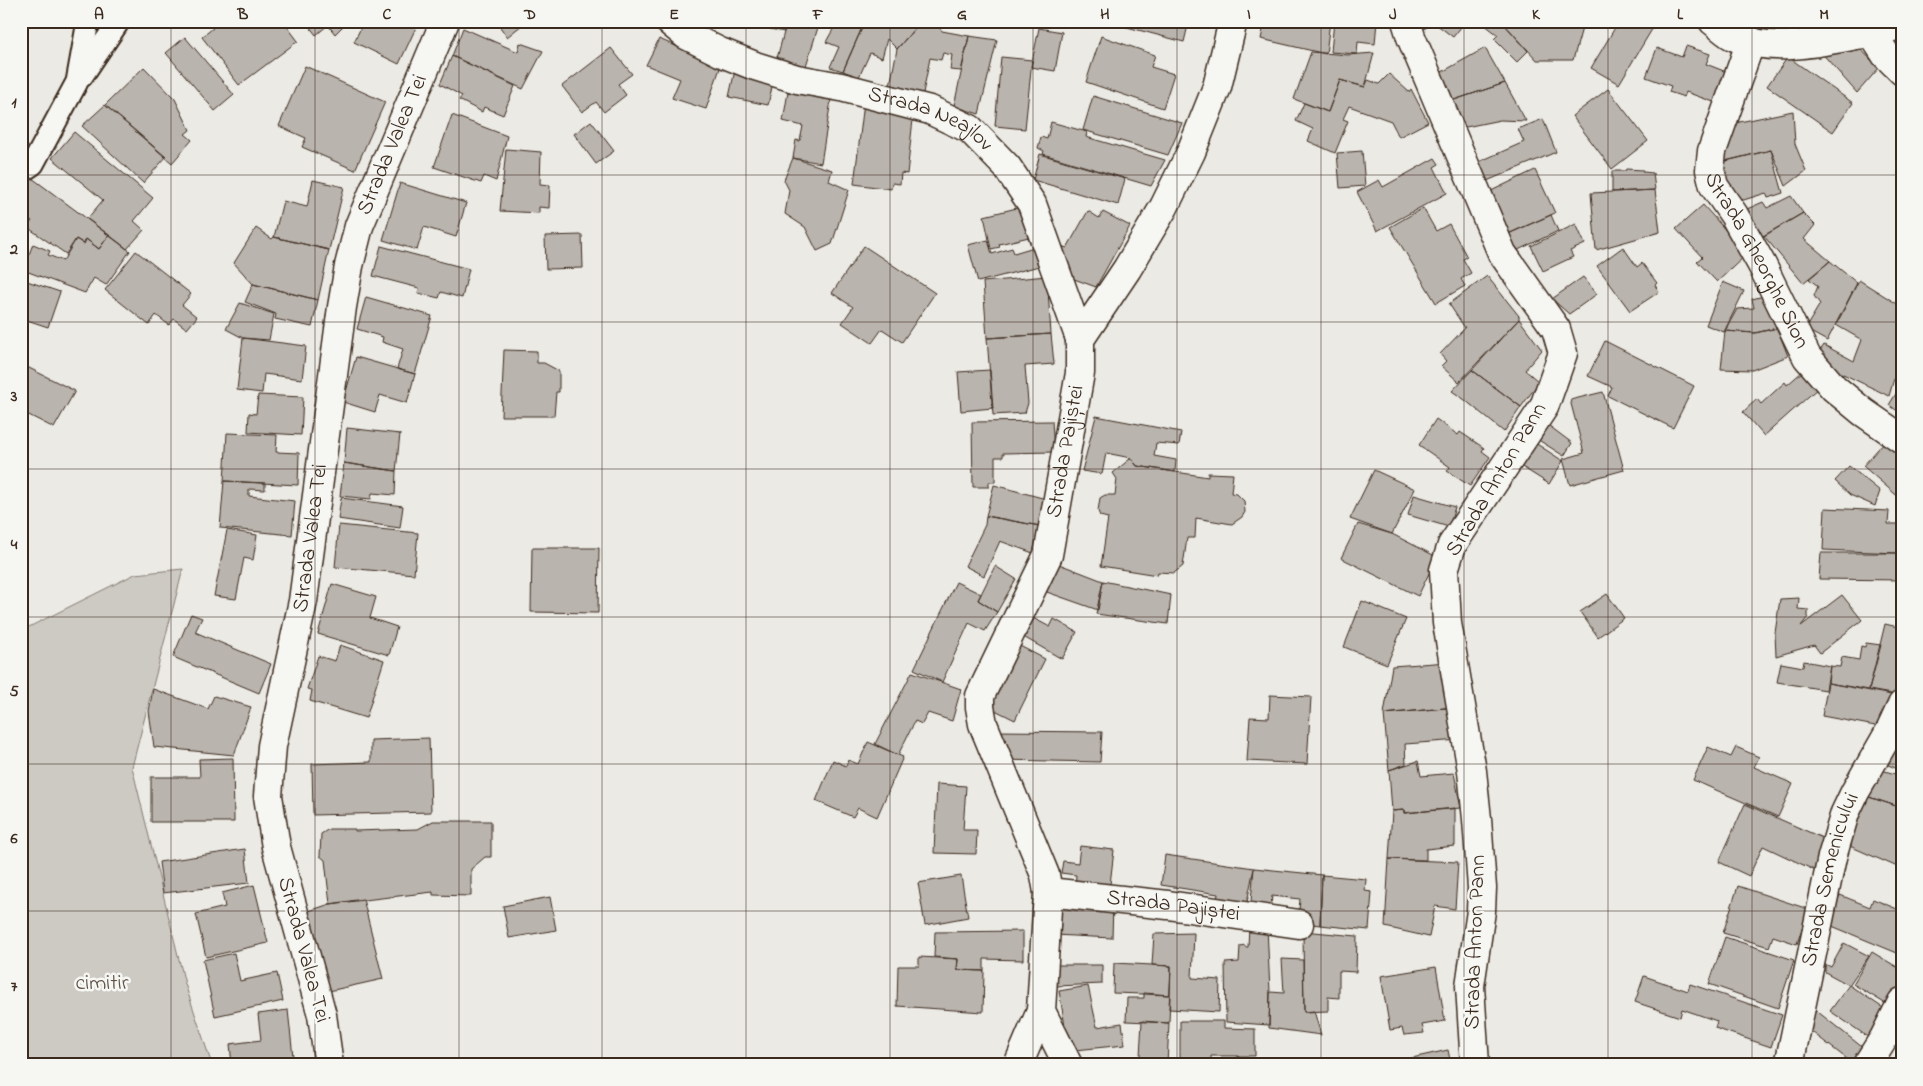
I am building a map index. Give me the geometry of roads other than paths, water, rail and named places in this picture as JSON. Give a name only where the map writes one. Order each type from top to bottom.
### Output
[{"type":"street","name":"Strada Valea Tei","points":[[329,1065],[322,1015],[276,847],[268,796],[272,746],[303,601],[349,266],[359,226],[445,21]]},
{"type":"street","name":"Strada Neajlov","points":[[669,21],[686,35],[720,52],[756,66],[797,79],[841,87],[930,110],[970,130],[1007,167],[1032,204],[1080,339]]},
{"type":"street","points":[[1080,339],[1127,269],[1164,207],[1191,152],[1217,87],[1233,21]]},
{"type":"street","name":"Strada Anton Pann","points":[[1406,21],[1411,37],[1502,252],[1556,329],[1563,352],[1544,407],[1452,545],[1444,570],[1447,623],[1472,771],[1482,888],[1481,911],[1470,986],[1475,1065]]},
{"type":"street","points":[[1713,21],[1734,37],[1766,44],[1805,45],[1872,32],[1902,22]]},
{"type":"street","points":[[1872,32],[1886,55],[1902,71]]},
{"type":"street","name":"Strada Gheorghe Sion","points":[[1751,41],[1712,151],[1710,170],[1714,186],[1734,215],[1762,265],[1807,357],[1834,388],[1863,412],[1902,439]]},
{"type":"street","name":"Strada Pajiștei","points":[[1068,1065],[1041,1011],[1048,892],[1045,875],[983,724],[980,696],[1048,555],[1080,373],[1080,339]]},
{"type":"street","name":"Strada Semenicului","points":[[1789,1065],[1832,857],[1845,813],[1890,731],[1902,705]]},
{"type":"street","name":"Strada Pajiștei","points":[[1048,892],[1168,905],[1299,924]]},
{"type":"street","points":[[1866,1065],[1884,1038],[1902,1002]]},
{"type":"street","points":[[1018,1065],[1041,1011]]},
{"type":"lane","points":[[78,82],[88,21]]},
{"type":"lane","points":[[21,172],[33,164],[78,82],[118,21]]},
{"type":"park label","name":"cimitir","points":[[102,984]]}]
